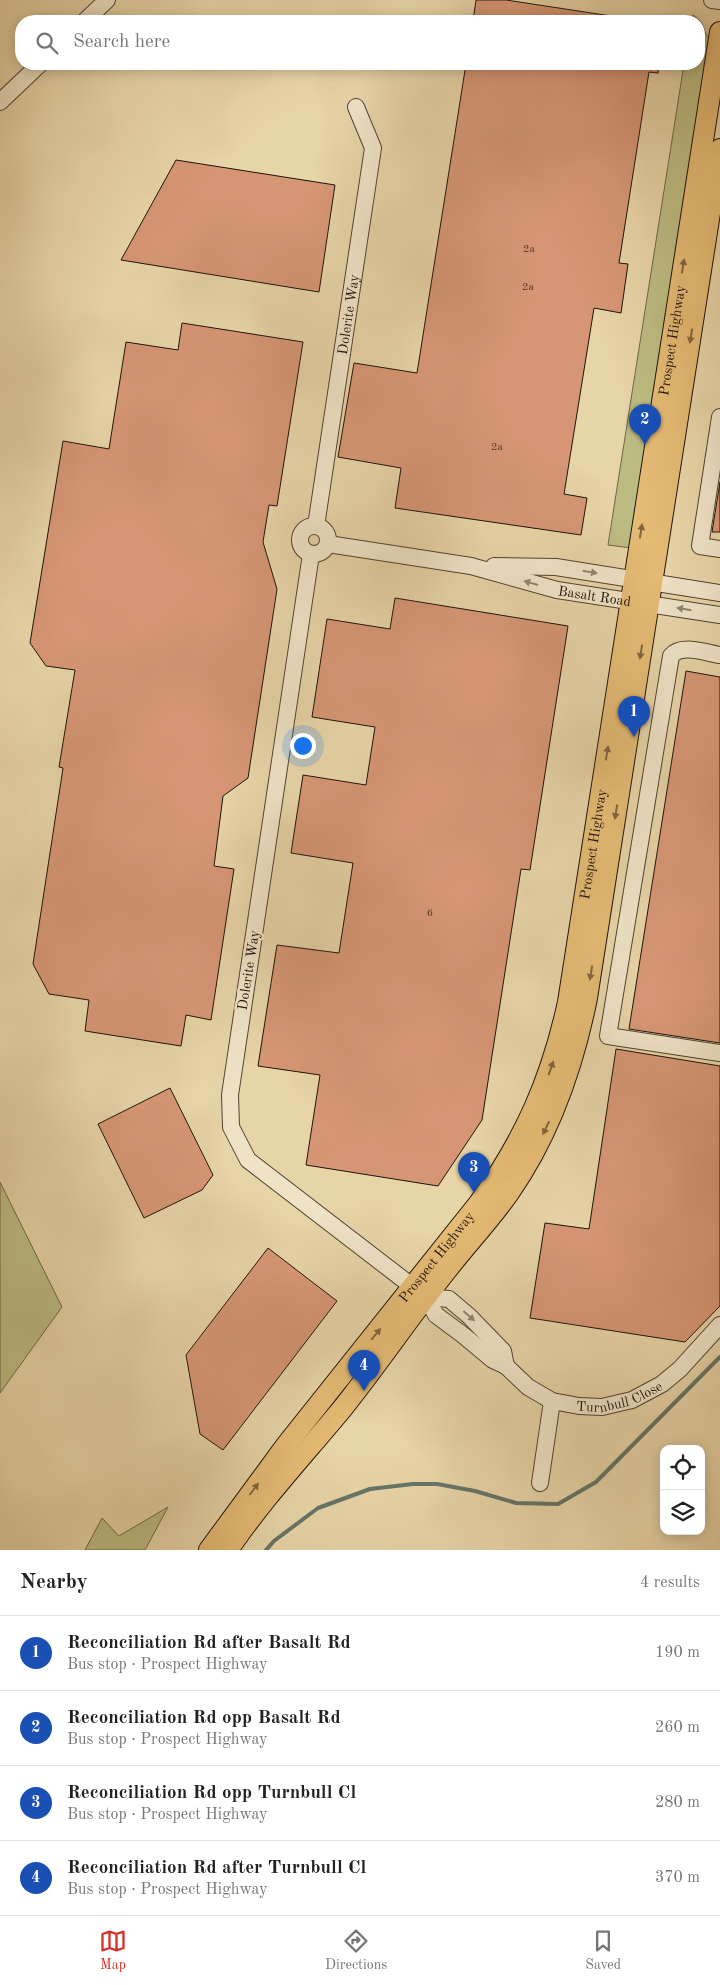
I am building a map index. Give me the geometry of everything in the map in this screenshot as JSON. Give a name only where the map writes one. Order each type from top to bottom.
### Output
[{"type":"main road","name":"Prospect Highway","points":[[209,1550],[287,1444],[419,1292],[501,1204],[522,1173],[551,1118],[570,1068],[587,998],[643,580],[720,32]]},
{"type":"main road","name":"Prospect Highway","points":[[643,580],[720,149]]},
{"type":"main road","name":"Prospect Highway","points":[[228,1550],[280,1480],[342,1408],[419,1292]]},
{"type":"street","points":[[91,15],[107,0]]},
{"type":"street","points":[[712,0],[720,2]]},
{"type":"street","points":[[0,102],[34,70]]},
{"type":"street","name":"Dolerite Way","points":[[316,526],[372,148],[356,107]]},
{"type":"street","points":[[720,417],[700,546],[720,549]]},
{"type":"street","points":[[316,526],[324,530],[328,544],[320,554],[311,554],[303,549],[301,536],[306,528],[316,526]]},
{"type":"street","name":"Basalt Road","points":[[328,544],[471,566],[556,590],[720,615]]},
{"type":"street","name":"Dolerite Way","points":[[311,554],[230,1095],[231,1127],[248,1160],[419,1292]]},
{"type":"street","name":"Basalt Road","points":[[471,566],[556,567],[720,593]]},
{"type":"street","points":[[720,655],[681,649],[675,651],[671,656],[608,1036],[720,1053]]},
{"type":"street","name":"Turnbull Close","points":[[419,1292],[449,1299],[469,1316],[503,1351],[506,1366],[528,1387],[552,1400],[579,1406],[602,1406],[632,1400],[662,1384],[680,1369],[720,1325]]},
{"type":"street","points":[[540,1483],[552,1400]]},
{"type":"shaded area","points":[[705,32],[711,41],[631,548],[608,545],[683,70],[705,70]]},
{"type":"shaded area","points":[[0,1182],[62,1307],[0,1393]]},
{"type":"shaded area","points":[[168,1507],[145,1550],[85,1550],[102,1518],[119,1536]]},
{"type":"building","points":[[476,0],[506,0],[604,15],[474,15]]},
{"type":"building","points":[[465,70],[658,70],[658,73],[649,72],[619,263],[628,264],[621,313],[594,308],[564,494],[587,498],[581,535],[395,508],[401,468],[338,457],[354,363],[417,373]]},
{"type":"building","points":[[176,160],[335,185],[319,292],[121,260]]},
{"type":"building","points":[[182,323],[303,342],[277,506],[269,505],[263,542],[277,589],[248,778],[223,796],[214,866],[234,869],[211,1020],[186,1015],[181,1046],[85,1031],[89,1000],[49,994],[33,964],[63,768],[59,767],[75,670],[46,666],[30,643],[63,441],[109,449],[126,342],[178,350]]},
{"type":"building","points":[[720,482],[720,532],[712,532]]},
{"type":"building","points":[[395,598],[568,626],[530,870],[521,869],[482,1120],[438,1186],[306,1165],[320,1075],[258,1066],[277,945],[339,953],[353,863],[291,853],[303,775],[366,785],[375,727],[312,717],[327,619],[390,629]]},
{"type":"building","points":[[686,671],[720,677],[720,1043],[629,1029]]},
{"type":"building","points":[[616,1049],[720,1066],[720,1306],[685,1342],[530,1318],[545,1223],[589,1229]]},
{"type":"building","points":[[170,1088],[213,1175],[202,1190],[144,1218],[98,1124]]},
{"type":"building","points":[[268,1248],[337,1301],[223,1450],[200,1434],[186,1355]]},
{"type":"waterway","points":[[266,1550],[274,1541],[318,1508],[370,1489],[413,1484],[437,1484],[475,1491],[516,1503],[558,1504],[596,1482],[720,1357]]},
{"type":"place","name":"Reconciliation Rd opp Basalt Rd","points":[[645,445]]},
{"type":"place","name":"Reconciliation Rd after Basalt Rd","points":[[634,737]]},
{"type":"place","name":"Reconciliation Rd opp Turnbull Cl","points":[[474,1193]]},
{"type":"place","name":"Reconciliation Rd after Turnbull Cl","points":[[364,1391]]}]
